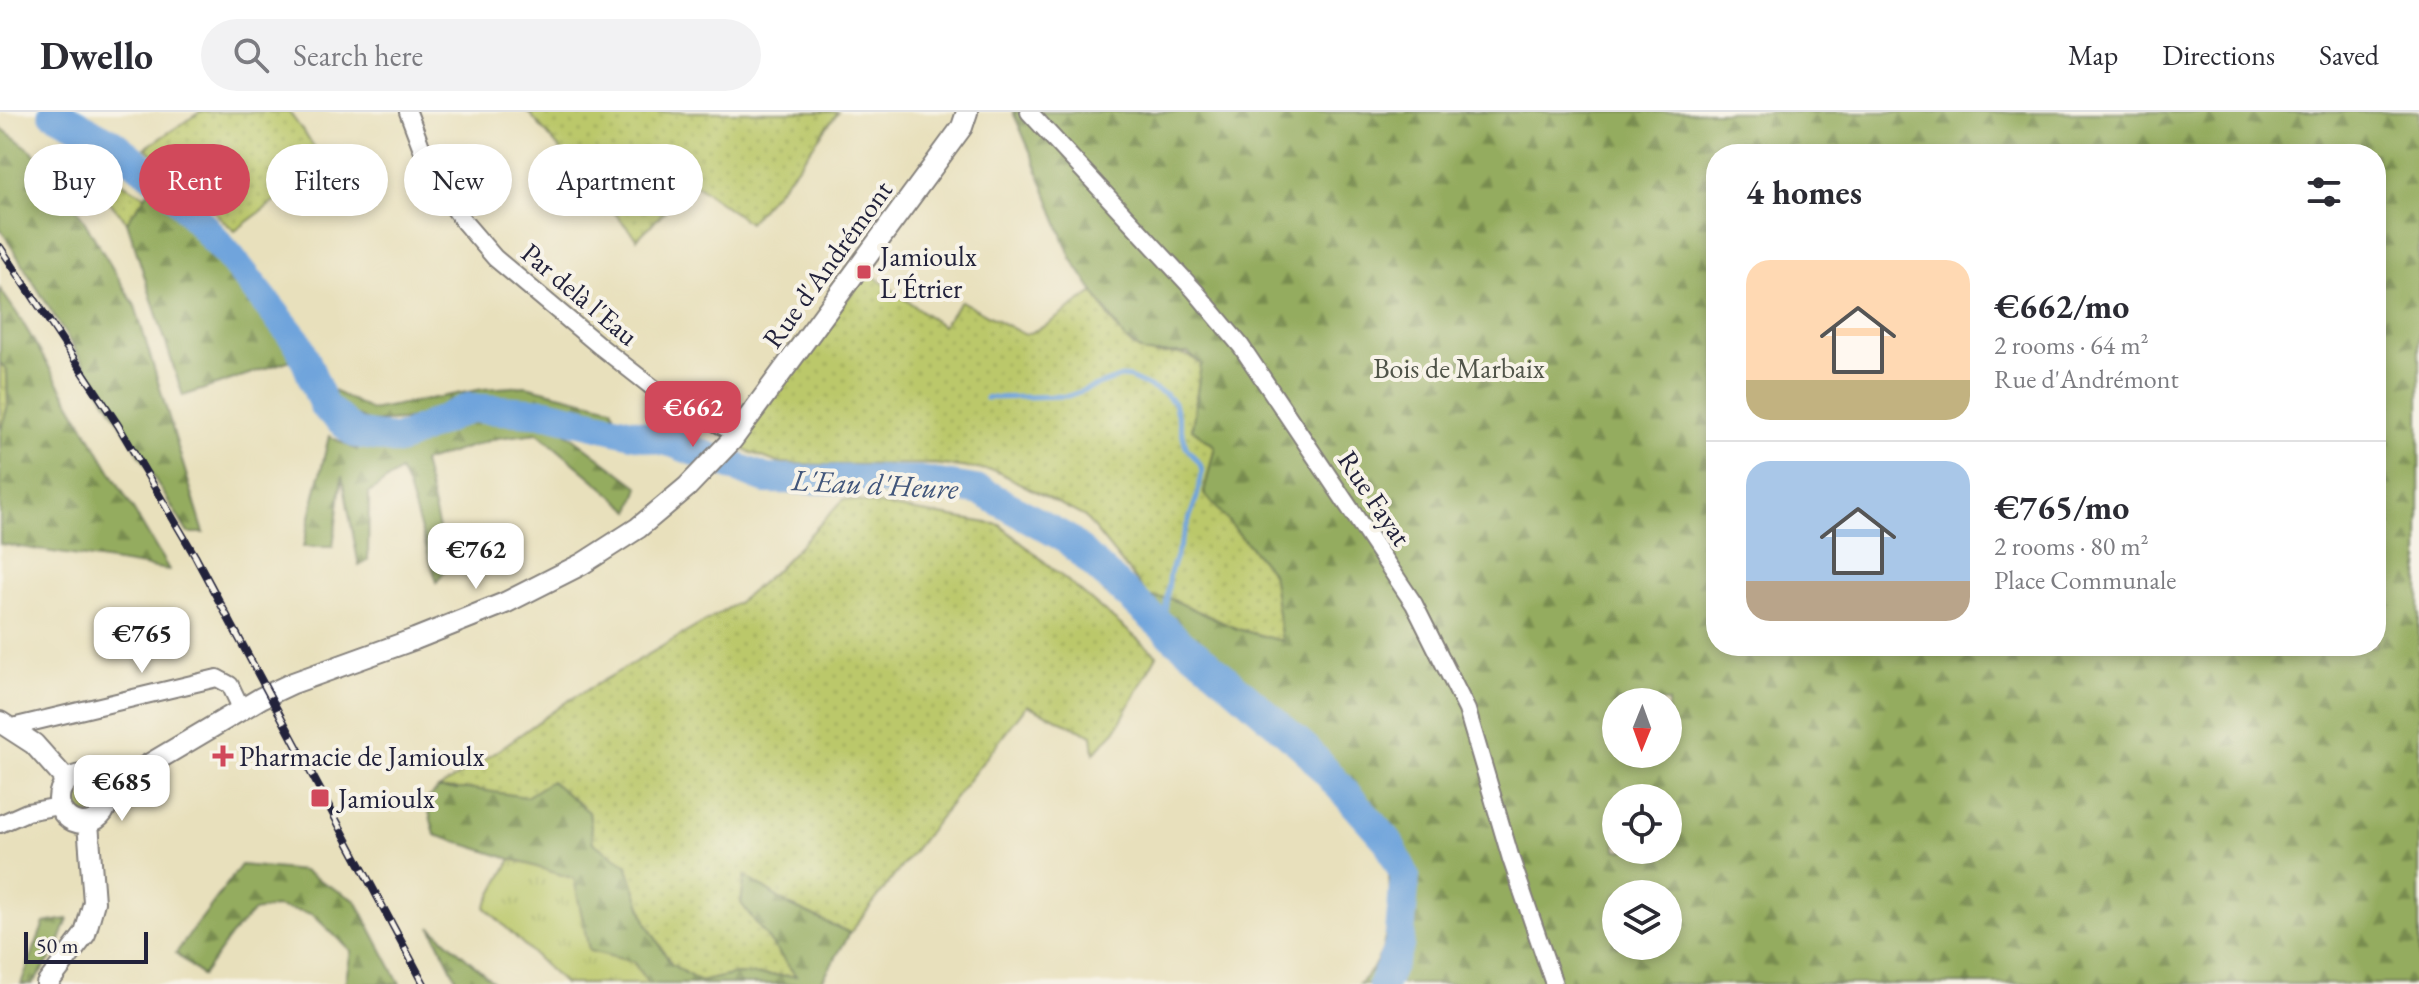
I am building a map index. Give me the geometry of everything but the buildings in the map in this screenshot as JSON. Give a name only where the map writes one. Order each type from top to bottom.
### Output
[{"type":"street","name":"Par delà l'Eau","points":[[408,112],[441,190],[495,258],[661,394],[734,437]]},
{"type":"street","name":"Rue d'Andrémont","points":[[106,790],[293,683],[415,639],[518,596],[582,564],[638,528],[687,487],[734,437],[962,127],[967,112]]},
{"type":"street","name":"Rue Fayat","points":[[1029,112],[1195,291],[1241,346],[1414,604],[1467,710],[1511,859],[1554,984]]},
{"type":"street","points":[[4,725],[217,678],[230,685],[242,710]]},
{"type":"street","points":[[4,725],[34,744],[67,781]]},
{"type":"street","points":[[76,776],[90,776],[100,781],[106,790],[107,802],[102,815],[88,823],[68,819],[59,806],[60,792],[67,781],[76,776]]},
{"type":"street","points":[[0,824],[27,812],[59,806]]},
{"type":"street","points":[[47,984],[85,934],[94,902],[88,823]]},
{"type":"green space","points":[[200,112],[289,112],[312,144],[266,144],[266,208],[235,231],[219,216],[250,216],[250,144],[151,144]]},
{"type":"green space","points":[[528,112],[838,112],[794,171],[749,223],[703,190],[703,144],[555,144]]},
{"type":"green space","name":"Bois de Marbaix","points":[[1013,112],[2419,112],[2419,984],[1359,984],[1372,970],[1382,951],[1391,912],[1389,875],[1372,805],[1272,705],[1104,593],[1171,599],[1237,629],[1282,641],[1272,573],[1204,493],[1215,446],[1192,429],[1201,364],[1188,353],[1145,353],[1126,340],[1071,258]]},
{"type":"green space","points":[[0,127],[24,145],[24,216],[81,216],[135,306],[204,533],[188,533],[0,228]]},
{"type":"green space","points":[[123,184],[139,192],[139,206],[127,222],[122,216]]},
{"type":"green space","points":[[139,205],[139,216],[181,216],[257,301],[294,359],[183,396],[127,222]]},
{"type":"green space","points":[[617,216],[660,216],[637,239]]},
{"type":"green space","points":[[868,272],[942,326],[961,301],[1025,335],[1045,326],[1094,292],[1116,328],[1130,344],[1147,353],[1186,355],[1201,364],[1192,429],[1215,446],[1204,493],[1273,573],[1282,641],[1237,629],[1171,599],[1150,598],[1085,517],[996,471],[934,464],[778,463],[739,448],[738,441]]},
{"type":"green space","points":[[0,289],[169,570],[0,544],[0,433],[8,405],[7,370],[0,363]]},
{"type":"green space","points":[[0,363],[7,370],[8,405],[0,433]]},
{"type":"green space","points":[[526,386],[612,407],[615,416],[515,400],[402,420],[369,422],[325,399],[330,389],[371,410],[483,389]]},
{"type":"green space","points":[[476,417],[547,418],[639,487],[631,511],[538,433],[497,438],[423,462],[448,567],[437,582],[400,471],[369,493],[368,561],[359,566],[342,476],[333,547],[303,547],[329,436],[357,450],[356,428],[426,433]]},
{"type":"green space","points":[[844,499],[1000,525],[1157,655],[1116,730],[1094,753],[1092,735],[1027,705],[850,933],[791,906],[745,876],[741,903],[796,976],[736,974],[700,982],[671,964],[647,924],[627,865],[593,843],[589,812],[514,796],[438,789],[566,702],[737,603],[775,571]]},
{"type":"green space","points":[[551,781],[589,812],[593,843],[627,865],[647,924],[671,964],[700,982],[736,974],[796,976],[741,903],[745,876],[791,906],[850,933],[820,984],[648,984],[633,962],[589,951],[574,879],[435,835],[426,800],[438,789],[474,789],[526,797]]},
{"type":"green space","points":[[85,788],[94,792],[98,801],[94,810],[85,814],[76,810],[72,801],[76,792]]},
{"type":"green space","points":[[511,859],[574,879],[589,951],[633,962],[648,984],[564,984],[485,907]]},
{"type":"green space","points":[[241,865],[303,871],[356,901],[400,984],[345,984],[351,951],[312,914],[275,907],[254,911],[231,935],[202,976],[176,953]]},
{"type":"green space","points":[[68,919],[56,951],[32,984],[21,984],[44,923]]},
{"type":"green space","points":[[431,927],[496,984],[459,984]]},
{"type":"waterway","name":"L'Eau d'Heure","points":[[53,112],[112,143],[170,189],[231,258],[299,344],[324,406],[355,433],[398,440],[469,408],[547,413],[674,443],[766,479],[920,481],[981,491],[1067,539],[1178,641],[1306,749],[1388,841],[1405,876],[1399,946],[1383,984]]},
{"type":"waterway","points":[[986,398],[1068,396],[1121,377],[1165,394],[1174,403],[1186,447],[1202,471],[1197,497],[1170,573],[1163,628]]},
{"type":"railway","points":[[0,247],[118,425],[195,556],[424,984]]},
{"type":"place","name":"Jamioulx L'Étrier","points":[[864,272]]},
{"type":"place","name":"Pharmacie de Jamioulx","points":[[223,756]]},
{"type":"place","name":"Jamioulx","points":[[320,798]]}]
